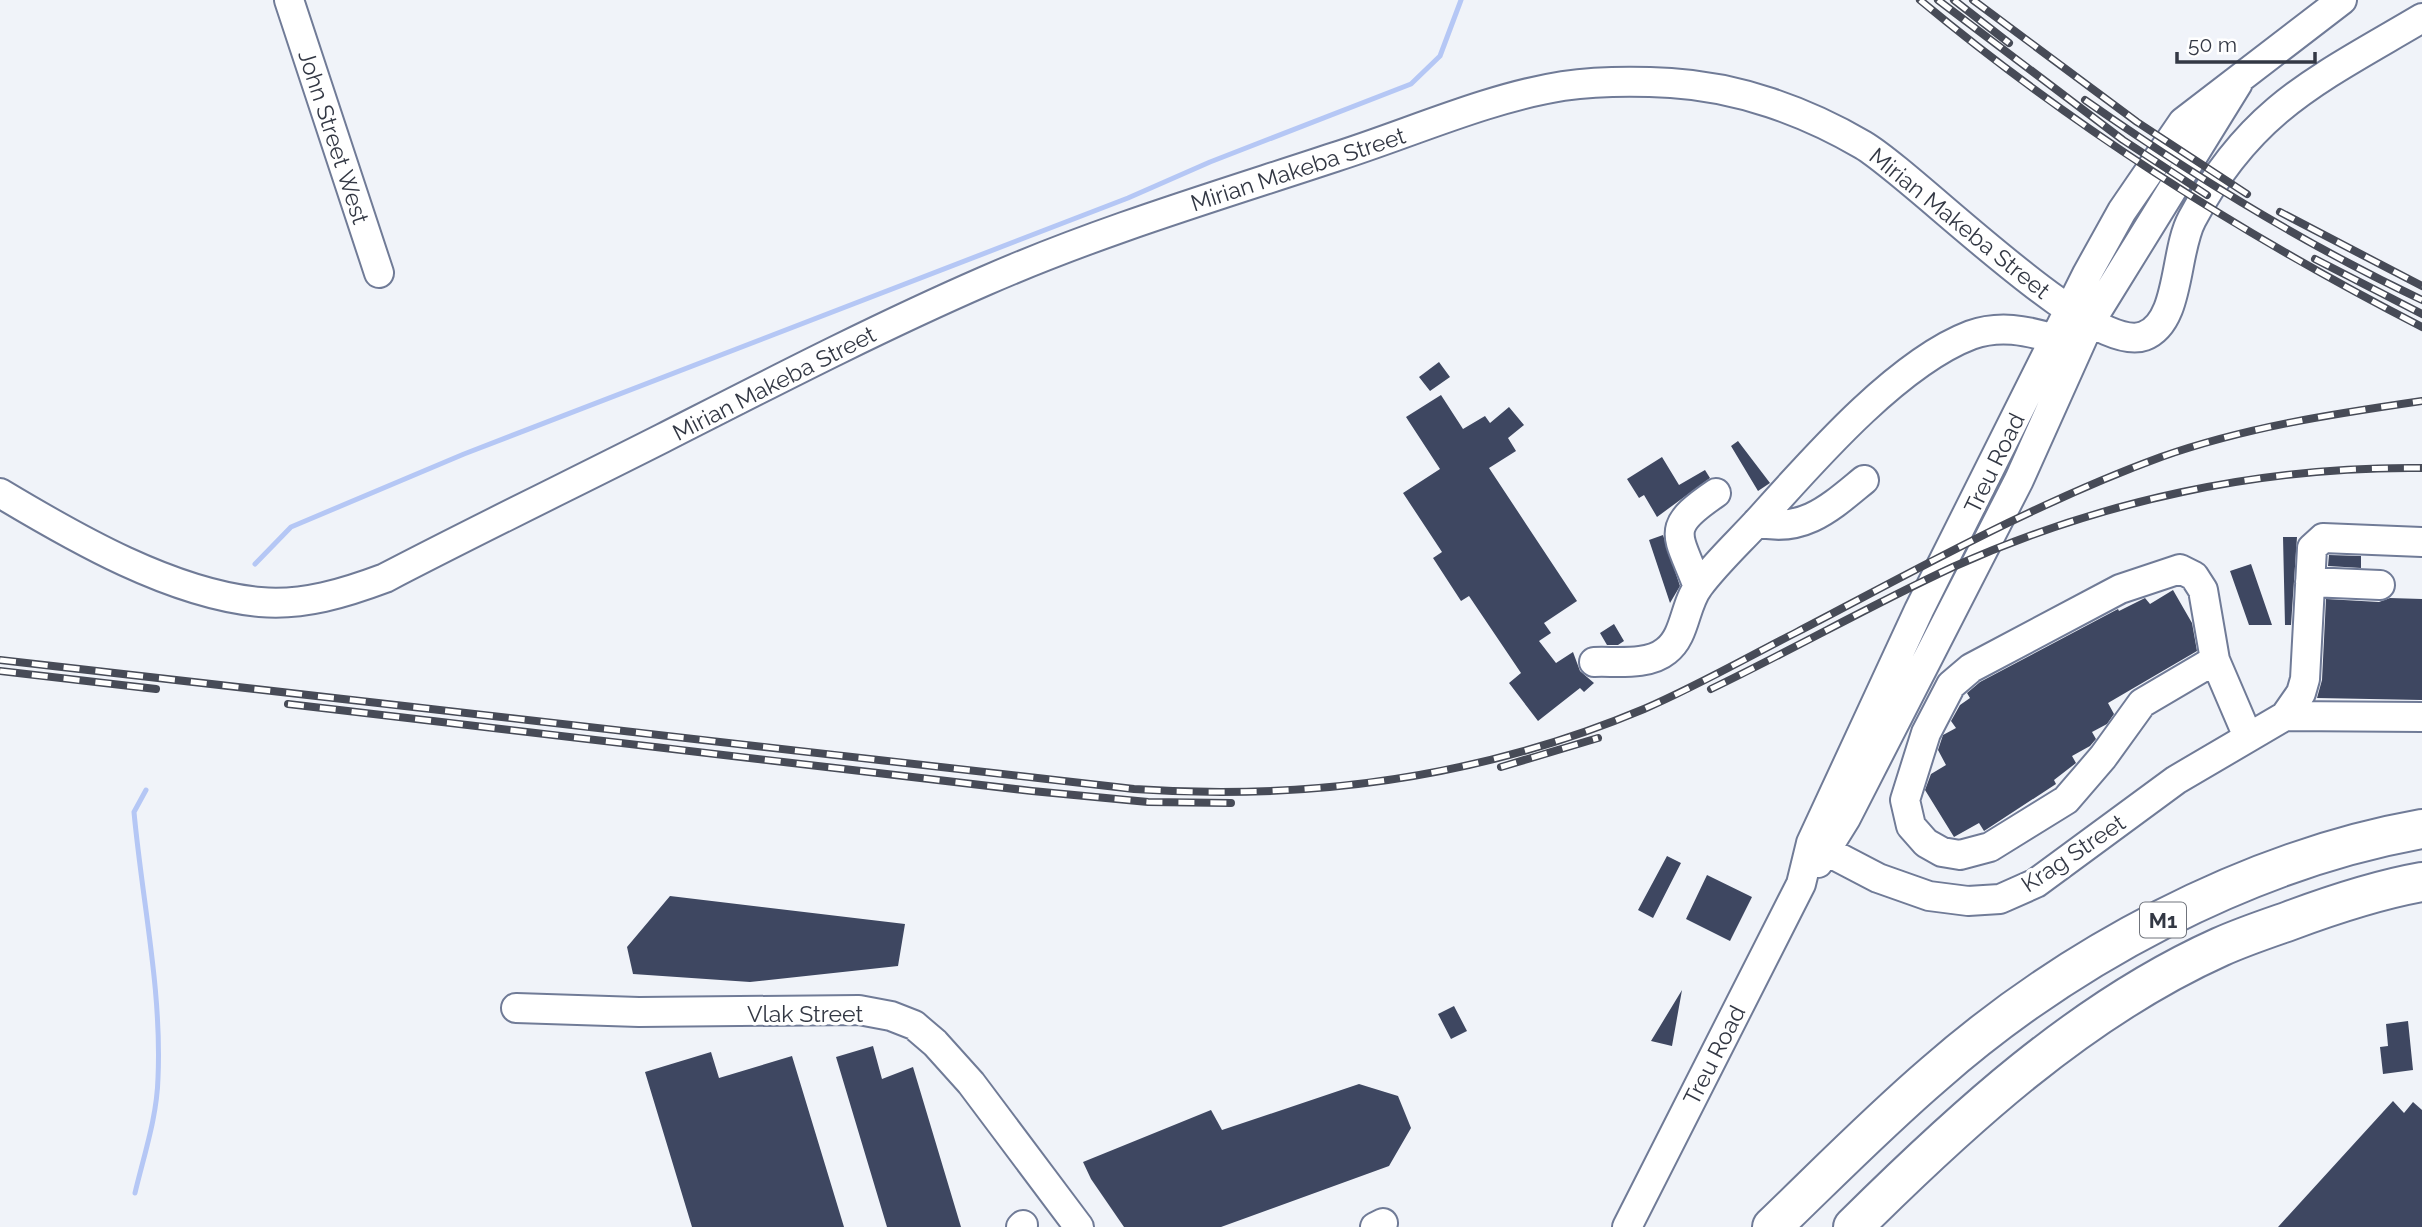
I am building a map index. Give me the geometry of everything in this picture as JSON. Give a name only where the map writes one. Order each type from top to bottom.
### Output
[{"type":"highway","name":"M1","points":[[1772,1227],[1934,1073],[2043,990],[2148,928],[2262,874],[2377,837],[2422,829]]},
{"type":"highway","name":"M1","points":[[1853,1227],[1967,1119],[2077,1031],[2157,979],[2220,947],[2321,909],[2422,882]]},
{"type":"highway","points":[[1877,1227],[1941,1155],[1967,1119]]},
{"type":"street","name":"John Street West","points":[[289,0],[379,273]]},
{"type":"street","name":"Treu Road","points":[[1818,847],[1846,818],[2019,480],[2079,318],[2241,78],[2342,0]]},
{"type":"street","name":"Mirian Makeba Street","points":[[0,494],[116,556],[194,588],[261,602],[340,595],[385,579],[806,365],[986,280],[1143,220],[1489,106],[1566,86],[1638,81],[1681,84],[1723,90],[1803,115],[1867,147],[1897,168],[2079,318],[2110,334],[2134,338],[2158,327],[2171,303],[2180,246],[2189,224],[2232,154],[2250,133],[2299,91],[2422,18]]},
{"type":"street","name":"Treu Road","points":[[1627,1227],[1801,884],[1919,610],[2054,339],[2079,318]]},
{"type":"street","points":[[1594,662],[1643,661],[1664,654],[1673,645],[1698,587],[1844,428],[1905,377],[1944,349],[1972,335],[2001,329],[2027,331],[2054,339]]},
{"type":"street","points":[[1757,523],[1784,526],[1807,522],[1823,514],[1864,480]]},
{"type":"street","points":[[1698,587],[1679,536],[1680,524],[1687,513],[1716,493]]},
{"type":"street","name":"Mirian Makeba Street","points":[[0,506],[30,512]]},
{"type":"street","points":[[2266,727],[2301,693],[2305,679],[2312,548],[2323,538],[2422,542]]},
{"type":"street","points":[[2215,660],[2142,703],[2103,757],[2066,800],[1990,847],[1960,855],[1942,852],[1926,843],[1911,826],[1905,800],[1926,733],[1951,685],[1971,668],[2120,589],[2180,569],[2194,576],[2203,590],[2215,660],[2266,727]]},
{"type":"street","points":[[2310,582],[2380,585]]},
{"type":"street","points":[[2266,727],[2422,717]]},
{"type":"street","name":"Krag Street","points":[[1818,847],[1878,878],[1928,896],[1968,901],[2000,899],[2036,883],[2176,780],[2266,727]]},
{"type":"street","name":"Vlak Street","points":[[516,1007],[639,1012],[859,1010],[891,1016],[914,1025],[971,1083],[1079,1227]]},
{"type":"building","points":[[1439,362],[1450,377],[1430,391],[1419,377]]},
{"type":"building","points":[[1441,395],[1463,429],[1485,416],[1490,423],[1509,407],[1524,425],[1508,438],[1516,451],[1489,468],[1577,601],[1544,623],[1551,633],[1539,641],[1556,663],[1573,652],[1580,671],[1594,683],[1584,692],[1580,688],[1538,721],[1509,683],[1521,673],[1469,596],[1461,601],[1433,558],[1442,552],[1403,493],[1440,469],[1406,417]]},
{"type":"building","points":[[1738,441],[1770,483],[1758,491],[1731,446]]},
{"type":"building","points":[[1662,457],[1679,485],[1705,470],[1710,478],[1657,517],[1644,495],[1639,498],[1627,479]]},
{"type":"building","points":[[1663,535],[1680,586],[1670,603],[1649,540]]},
{"type":"building","points":[[2283,537],[2297,537],[2291,625],[2285,625]]},
{"type":"building","points":[[2329,555],[2361,556],[2361,568],[2328,566]]},
{"type":"building","points":[[2251,564],[2272,625],[2249,625],[2230,571]]},
{"type":"building","points":[[2173,590],[2192,623],[2197,651],[2108,703],[2114,714],[2107,724],[2092,732],[2096,739],[2090,746],[2072,756],[2076,763],[2054,780],[2056,784],[1984,831],[1979,823],[1954,837],[1925,790],[1931,774],[1946,765],[1938,750],[1943,735],[1956,728],[1951,721],[1960,705],[1970,698],[1967,693],[1980,682],[2118,609],[2119,611],[2145,598],[2150,604]]},
{"type":"building","points":[[2390,598],[2422,599],[2422,700],[2317,698],[2322,680],[2326,599],[2379,602]]},
{"type":"building","points":[[1614,624],[1624,641],[1618,645],[1607,645],[1600,633]]},
{"type":"building","points":[[1667,856],[1681,863],[1653,918],[1638,910]]},
{"type":"building","points":[[1707,875],[1752,897],[1730,941],[1686,919]]},
{"type":"building","points":[[670,896],[905,924],[898,966],[750,982],[633,974],[627,947]]},
{"type":"building","points":[[1682,990],[1672,1046],[1651,1041]]},
{"type":"building","points":[[1454,1006],[1467,1031],[1451,1039],[1438,1014]]},
{"type":"building","points":[[2408,1021],[2413,1070],[2383,1074],[2380,1047],[2388,1046],[2386,1024]]},
{"type":"building","points":[[873,1046],[882,1079],[913,1067],[961,1227],[887,1227],[836,1057]]},
{"type":"building","points":[[711,1052],[719,1078],[792,1056],[844,1227],[692,1227],[645,1072]]},
{"type":"building","points":[[1359,1084],[1398,1096],[1411,1128],[1389,1166],[1221,1227],[1124,1227],[1091,1179],[1083,1162],[1211,1110],[1222,1130]]},
{"type":"building","points":[[2393,1101],[2404,1113],[2413,1102],[2422,1110],[2422,1227],[2278,1227]]},
{"type":"waterway","points":[[255,564],[291,527],[464,454],[1128,198],[1210,162],[1411,84],[1440,56],[1461,0]]},
{"type":"waterway","points":[[135,1193],[153,1122],[158,1078],[154,978],[134,812],[146,790]]},
{"type":"railway","points":[[1920,0],[2039,93],[2162,177],[2290,255],[2422,327]]},
{"type":"railway","points":[[1938,0],[2123,140],[2207,195]]},
{"type":"railway","points":[[1954,0],[2009,43]]},
{"type":"railway","points":[[1973,0],[2137,122],[2247,194]]},
{"type":"railway","points":[[2085,100],[2249,207],[2335,256],[2422,300]]},
{"type":"railway","points":[[2280,212],[2422,286]]},
{"type":"railway","points":[[2315,259],[2422,314]]},
{"type":"railway","points":[[0,660],[1134,789],[1200,792],[1330,787],[1394,779],[1521,752],[1644,709],[2022,516],[2161,457],[2257,430],[2422,401]]},
{"type":"railway","points":[[1711,689],[1953,567],[2066,523],[2182,492],[2242,481],[2301,473],[2422,468]]},
{"type":"railway","points":[[0,671],[156,689]]},
{"type":"railway","points":[[288,704],[1032,791],[1148,802],[1231,803]]},
{"type":"railway","points":[[1501,767],[1598,738]]}]
